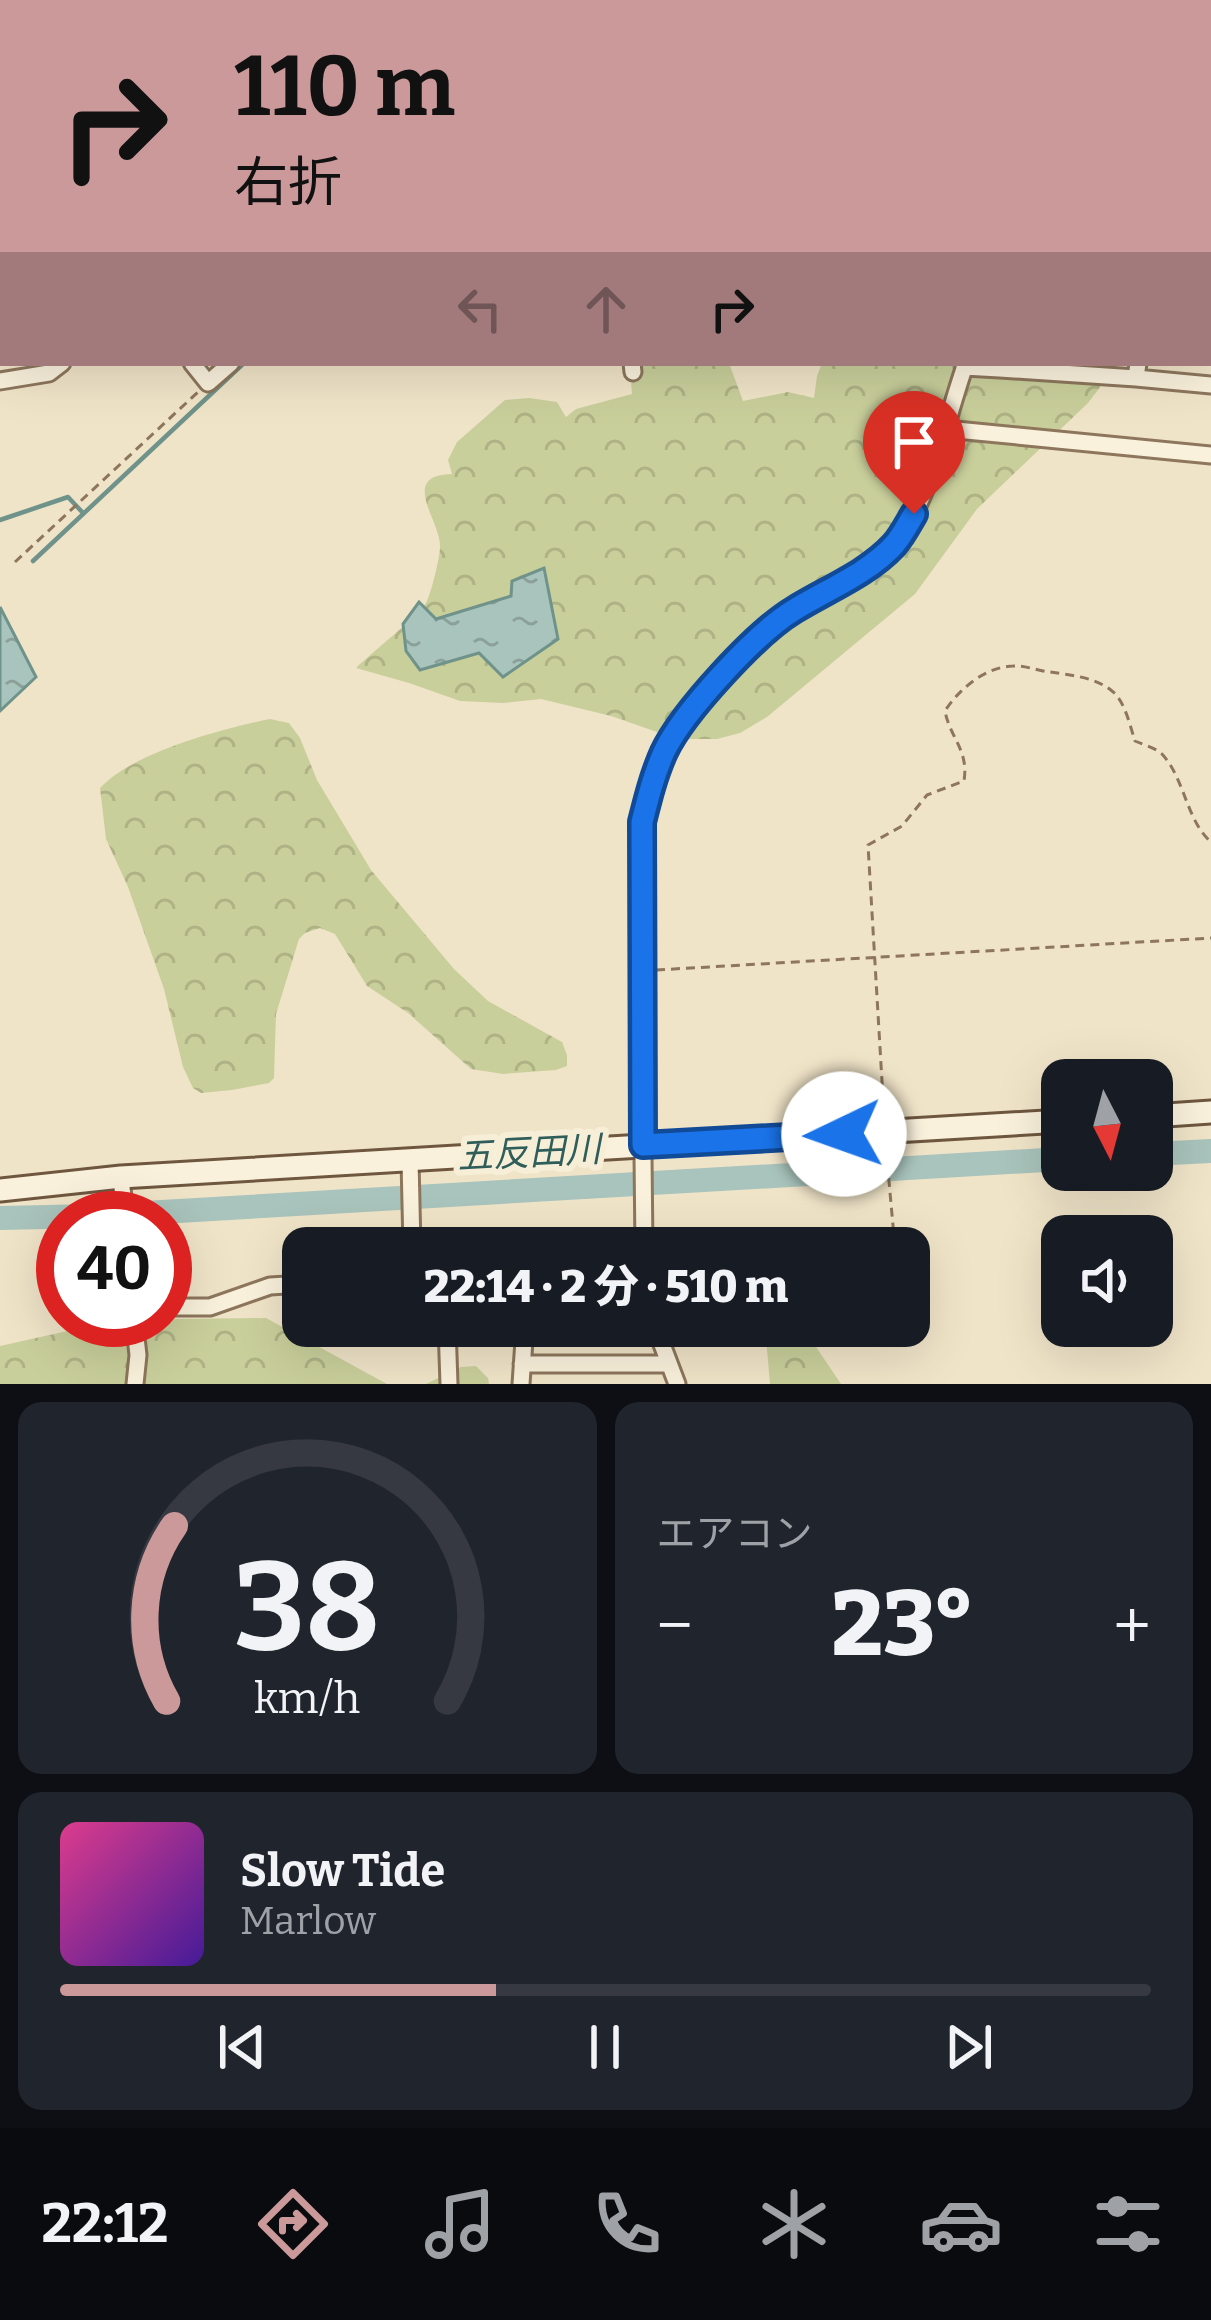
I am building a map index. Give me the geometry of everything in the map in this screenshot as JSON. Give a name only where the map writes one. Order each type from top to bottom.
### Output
[{"type":"street","points":[[0,381],[49,373],[58,366]]},
{"type":"street","points":[[194,366],[208,383],[228,366]]},
{"type":"street","points":[[644,1227],[642,822],[653,778],[683,719],[733,663],[788,613],[860,573],[896,544],[914,514],[965,366]]},
{"type":"street","points":[[1003,366],[1137,370],[1211,385]]},
{"type":"street","points":[[946,429],[1211,455]]},
{"type":"street","points":[[1173,1115],[1211,1112]]},
{"type":"street","points":[[0,1180],[121,1177],[1041,1122]]},
{"type":"street","points":[[410,1160],[412,1227]]},
{"type":"street","points":[[0,1190],[121,1177]]},
{"type":"street","points":[[121,1177],[122,1191]]},
{"type":"street","points":[[192,1307],[210,1307],[282,1285]]},
{"type":"street","points":[[135,1384],[137,1347]]},
{"type":"street","points":[[448,1347],[449,1384]]},
{"type":"street","points":[[520,1384],[523,1347]]},
{"type":"street","points":[[663,1347],[677,1384]]},
{"type":"street","points":[[522,1364],[670,1364]]},
{"type":"path","points":[[15,562],[208,383]]},
{"type":"path","points":[[893,1227],[868,845],[902,826],[927,795],[964,781],[962,747],[948,726],[945,711],[953,699],[976,679],[1016,665],[1075,674],[1114,692],[1135,742],[1161,752],[1201,833],[1211,842]]},
{"type":"path","points":[[641,971],[1211,938]]},
{"type":"green space","points":[[730,366],[743,401],[788,392],[814,398],[821,366],[1111,366],[1113,370],[1088,403],[977,509],[915,594],[767,717],[740,733],[717,739],[677,739],[541,699],[460,701],[356,668],[426,603],[440,547],[425,491],[427,482],[436,476],[452,474],[448,460],[457,442],[505,400],[557,402],[566,417],[576,409],[632,394],[630,368]]},
{"type":"green space","points":[[270,719],[289,723],[371,870],[454,969],[488,1001],[562,1042],[567,1066],[503,1074],[471,1069],[408,1013],[367,986],[335,934],[320,928],[299,939],[276,1014],[274,1078],[232,1090],[201,1093],[193,1088],[183,1067],[164,989],[106,839],[100,788],[156,753]]},
{"type":"green space","points":[[266,1318],[282,1327],[282,1347],[319,1347],[387,1384],[0,1384],[0,1346],[36,1338],[36,1347],[192,1347],[192,1319]]},
{"type":"green space","points":[[767,1347],[816,1347],[841,1384],[770,1384]]},
{"type":"green space","points":[[476,1366],[489,1384],[426,1384],[461,1367]]},
{"type":"water","points":[[544,568],[558,639],[503,677],[479,653],[420,670],[406,651],[403,624],[419,602],[436,619],[511,596],[512,581]]},
{"type":"water","points":[[0,607],[36,677],[0,711]]},
{"type":"waterway","points":[[33,561],[241,366]]},
{"type":"waterway","points":[[0,520],[68,497],[83,513]]},
{"type":"waterway","name":"五反田川","points":[[1173,1153],[1211,1151]]},
{"type":"waterway","name":"五反田川","points":[[0,1218],[1041,1160]]},
{"type":"route","points":[[844,1134],[643,1145],[642,822],[653,778],[683,719],[733,663],[788,613],[860,573],[896,544],[914,514]]}]
